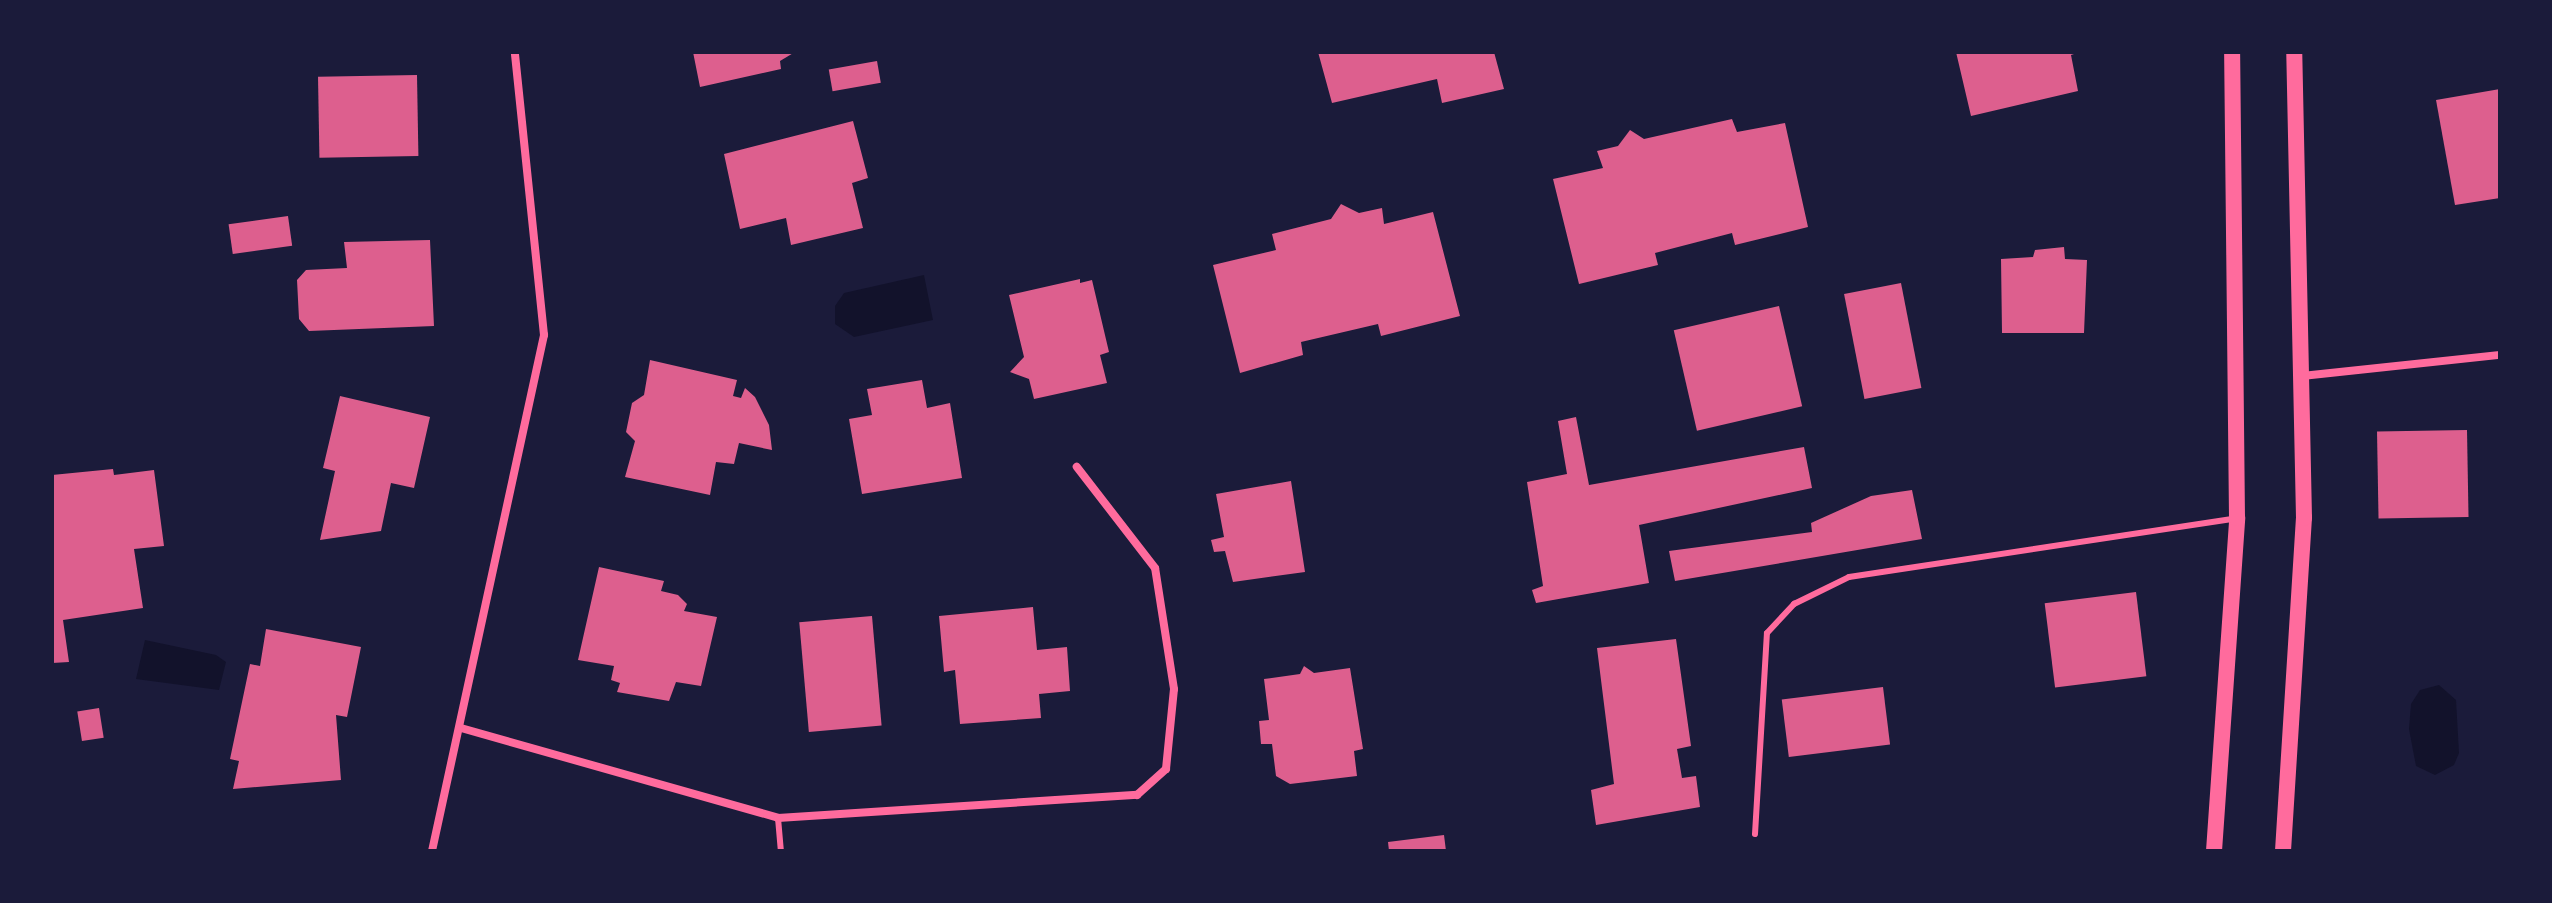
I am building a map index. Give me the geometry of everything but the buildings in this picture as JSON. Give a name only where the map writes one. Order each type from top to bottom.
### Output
[{"type":"main road","points":[[2214,851],[2237,518],[2232,52]]},
{"type":"main road","points":[[2283,851],[2304,518],[2294,52]]},
{"type":"street","points":[[432,851],[544,335],[515,52]]},
{"type":"street","points":[[2301,376],[2500,355]]},
{"type":"street","points":[[461,728],[778,818],[1137,795],[1166,769],[1174,689],[1155,568],[1077,467]]},
{"type":"lane","points":[[1755,834],[1767,633],[1794,604],[1849,577],[2237,518]]},
{"type":"lane","points":[[778,818],[781,851]]},
{"type":"shaded area","points":[[924,275],[933,320],[854,337],[835,324],[835,306],[844,293]]},
{"type":"shaded area","points":[[145,640],[216,655],[226,662],[219,690],[136,679]]},
{"type":"shaded area","points":[[2439,685],[2456,700],[2459,753],[2454,765],[2435,775],[2416,766],[2409,729],[2411,704],[2420,690]]}]
